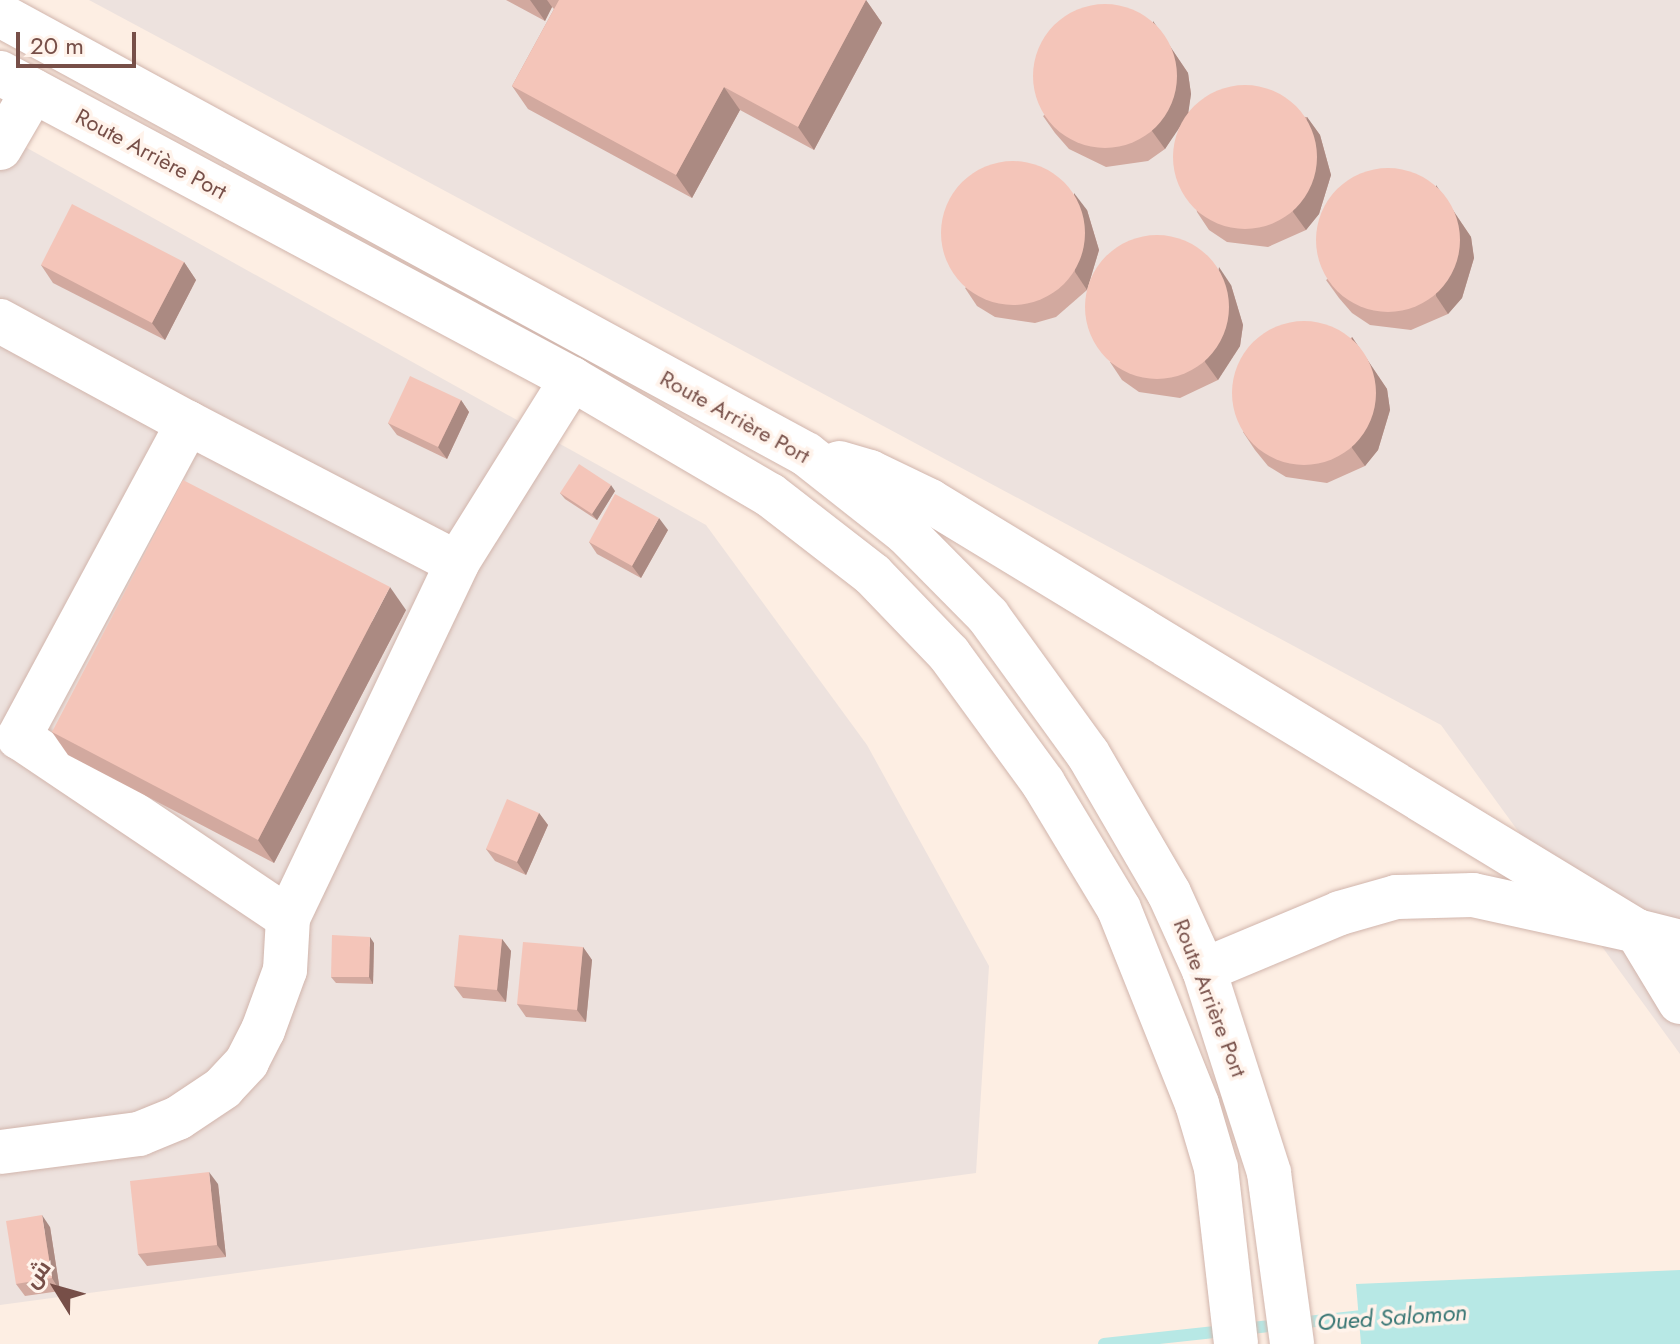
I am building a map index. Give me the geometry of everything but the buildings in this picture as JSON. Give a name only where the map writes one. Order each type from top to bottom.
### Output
[{"type":"street","name":"Route Arrière Port","points":[[0,15],[806,454],[906,533],[988,616],[1088,754],[1169,893],[1204,970],[1269,1173],[1292,1344]]},
{"type":"street","name":"Route Arrière Port","points":[[16,82],[572,379],[770,495],[873,575],[949,654],[1043,783],[1119,909],[1197,1104],[1216,1168],[1236,1344]]},
{"type":"street","points":[[0,148],[16,82]]},
{"type":"street","points":[[0,321],[457,563]]},
{"type":"street","points":[[0,1152],[139,1134],[178,1118],[223,1088],[247,1062],[263,1030],[285,970],[288,918],[457,563],[572,379]]},
{"type":"street","points":[[188,423],[19,737],[288,918]]},
{"type":"street","points":[[806,454],[870,472],[930,501],[1637,931],[1680,1002]]},
{"type":"street","points":[[1204,970],[1340,913],[1396,897],[1473,895],[1680,942]]},
{"type":"shaded area","points":[[89,0],[1680,0],[1680,1054],[1441,725]]},
{"type":"shaded area","points":[[0,133],[706,525],[867,745],[989,966],[976,1173],[0,1305]]},
{"type":"water","points":[[1680,1270],[1680,1344],[1361,1344],[1356,1284]]},
{"type":"waterway","name":"Oued Salomon","points":[[1104,1344],[1371,1315]]}]
